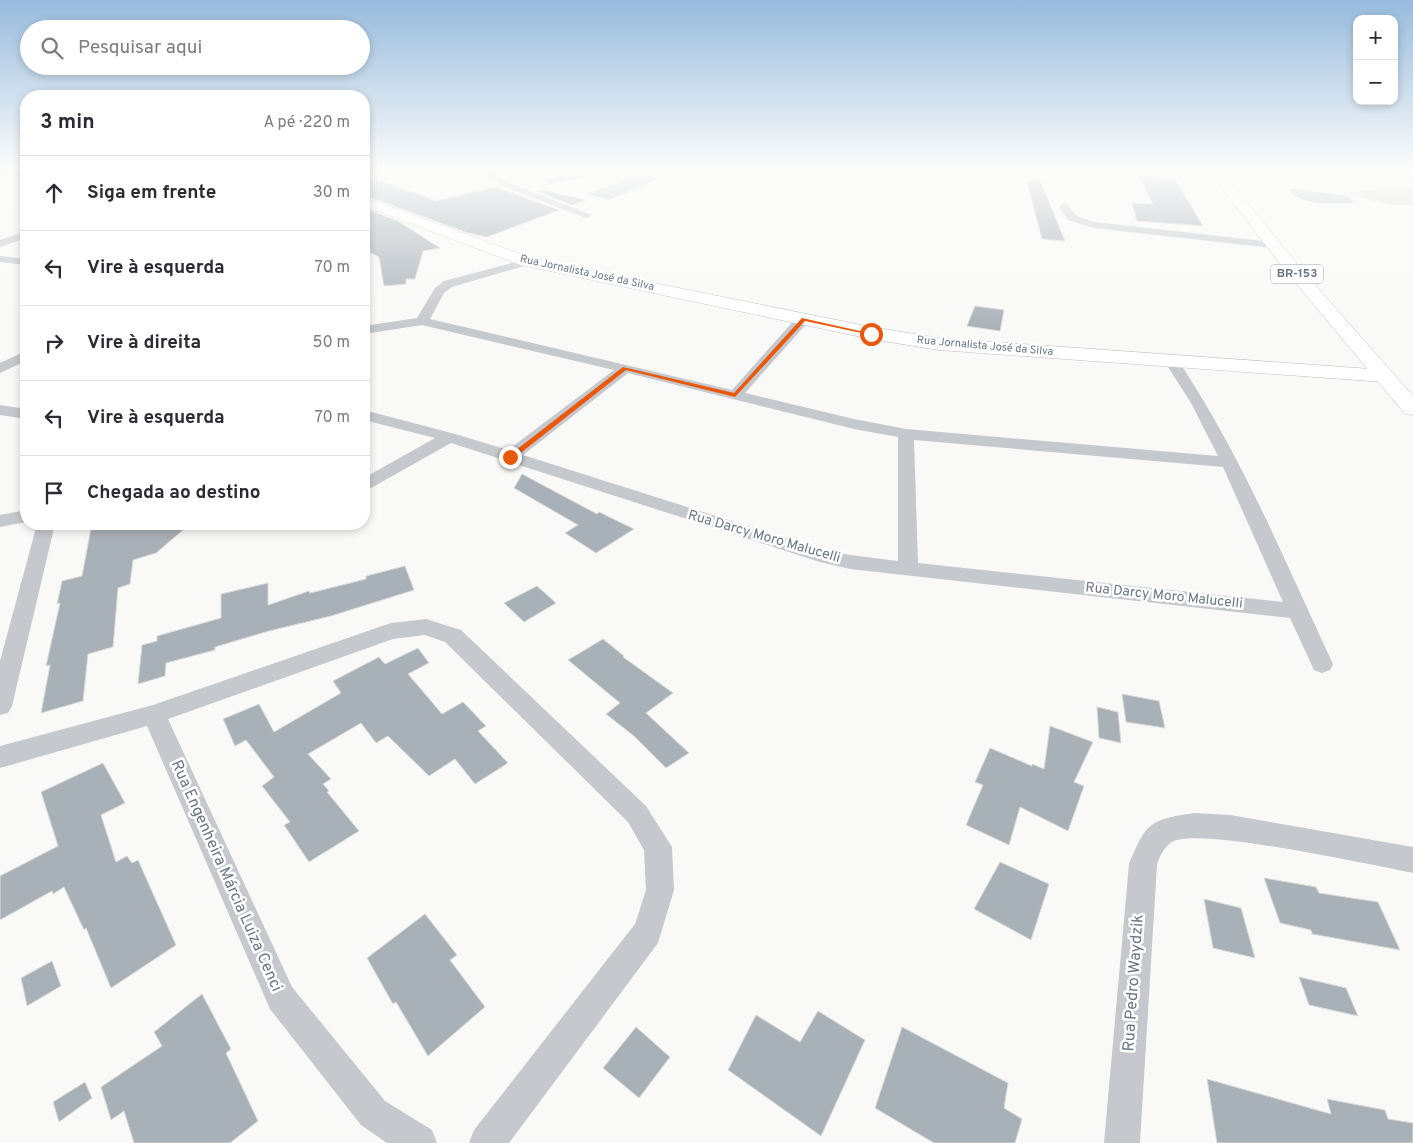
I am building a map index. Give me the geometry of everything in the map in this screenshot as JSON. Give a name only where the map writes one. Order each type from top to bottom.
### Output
[{"type":"main road","name":"Rua Jornalista José da Silva","points":[[421,222],[527,262],[871,334],[939,344],[1170,359],[1385,376]]},
{"type":"main road","name":"BR-153","points":[[1255,222],[1413,408]]},
{"type":"street","points":[[1086,222],[1094,225],[1273,245]]},
{"type":"street","points":[[0,244],[20,236]]},
{"type":"street","points":[[0,259],[20,261]]},
{"type":"street","points":[[422,321],[439,291],[448,284],[527,262]]},
{"type":"street","points":[[735,395],[803,319]]},
{"type":"street","points":[[370,329],[422,321],[854,424],[906,434],[1229,462]]},
{"type":"street","points":[[0,369],[20,358]]},
{"type":"street","points":[[1170,359],[1199,402],[1229,462],[1322,664]]},
{"type":"street","points":[[510,457],[625,368]]},
{"type":"street","points":[[0,410],[20,413]]},
{"type":"street","name":"Rua Darcy Moro Malucelli","points":[[370,417],[449,437],[820,556],[908,568],[1297,611]]},
{"type":"street","points":[[906,434],[908,568]]},
{"type":"street","points":[[370,481],[449,437]]},
{"type":"street","points":[[0,521],[20,517]]},
{"type":"street","points":[[0,706],[44,530]]},
{"type":"street","points":[[0,758],[154,714],[391,631],[426,627],[454,636],[637,814],[658,847],[660,890],[647,932],[487,1143]]},
{"type":"street","name":"Rua Engenheira Márcia Luiza Cenci","points":[[154,714],[280,998],[373,1113],[420,1143]]},
{"type":"street","name":"Rua Pedro Waydzik","points":[[1122,1143],[1143,864],[1152,844],[1166,830],[1194,825],[1230,827],[1413,860]]},
{"type":"building","points":[[370,222],[400,222],[440,248],[423,251],[415,279],[406,279],[406,284],[384,286],[379,257],[370,252]]},
{"type":"building","points":[[439,222],[526,222],[487,237],[468,233]]},
{"type":"building","points":[[1038,222],[1057,222],[1065,241],[1042,239]]},
{"type":"building","points":[[1155,222],[1201,222],[1203,226]]},
{"type":"building","points":[[975,306],[1004,310],[1000,331],[967,326]]},
{"type":"building","points":[[522,474],[597,514],[599,512],[634,529],[596,553],[565,533],[578,525],[514,488]]},
{"type":"building","points":[[91,530],[183,530],[156,553],[133,560],[130,584],[118,588],[113,647],[88,654],[83,701],[41,713],[50,665],[46,666],[60,603],[57,604],[62,581],[82,576]]},
{"type":"building","points":[[405,566],[414,590],[331,616],[269,631],[215,647],[215,650],[166,663],[165,676],[138,684],[142,645],[157,641],[157,636],[221,618],[221,594],[268,583],[268,605],[309,591],[310,593],[366,579],[366,576]]},
{"type":"building","points":[[537,586],[556,603],[524,622],[504,603]]},
{"type":"building","points":[[603,639],[623,657],[673,693],[646,713],[689,753],[666,768],[634,736],[606,714],[620,703],[568,660]]},
{"type":"building","points":[[418,648],[429,663],[408,674],[442,714],[463,702],[486,726],[478,731],[508,763],[475,784],[455,759],[429,776],[388,736],[376,743],[361,723],[308,754],[331,779],[323,784],[329,791],[327,792],[359,831],[309,862],[284,825],[290,822],[262,786],[274,777],[246,740],[235,746],[223,719],[259,704],[274,732],[341,693],[333,681],[379,657],[385,664]]},
{"type":"building","points":[[1122,694],[1159,701],[1165,728],[1126,722]]},
{"type":"building","points":[[1097,707],[1118,712],[1121,743],[1099,738]]},
{"type":"building","points":[[1050,726],[1093,742],[1074,782],[1084,786],[1068,831],[1020,807],[1009,845],[966,825],[983,785],[975,782],[990,748],[1032,766],[1032,764],[1044,769]]},
{"type":"building","points":[[103,763],[125,803],[101,815],[116,862],[127,856],[132,863],[138,860],[176,945],[111,988],[86,928],[84,930],[64,887],[53,894],[52,891],[0,920],[0,876],[58,846],[41,792]]},
{"type":"building","points":[[1000,862],[1049,884],[1031,940],[974,909]]},
{"type":"building","points":[[1264,878],[1316,887],[1319,893],[1378,902],[1400,950],[1312,934],[1311,930],[1280,923]]},
{"type":"building","points":[[1204,899],[1241,908],[1255,958],[1213,948]]},
{"type":"building","points":[[425,914],[457,955],[450,960],[485,1007],[428,1056],[396,1002],[393,1004],[367,958]]},
{"type":"building","points":[[52,961],[61,986],[27,1006],[21,978]]},
{"type":"building","points":[[1299,977],[1346,988],[1358,1016],[1309,1005]]},
{"type":"building","points":[[202,994],[231,1049],[226,1053],[258,1121],[230,1143],[134,1143],[124,1111],[111,1120],[101,1087],[162,1046],[154,1032]]},
{"type":"building","points":[[818,1011],[865,1040],[821,1136],[728,1070],[756,1015],[800,1042]]},
{"type":"building","points":[[636,1027],[670,1057],[639,1098],[603,1068]]},
{"type":"building","points":[[902,1027],[1008,1083],[1004,1108],[1022,1119],[1015,1143],[934,1143],[875,1108]]},
{"type":"building","points":[[1207,1079],[1331,1114],[1327,1099],[1385,1110],[1388,1119],[1413,1123],[1413,1143],[1217,1143]]},
{"type":"building","points":[[85,1082],[92,1098],[59,1122],[53,1102]]},
{"type":"route","points":[[510,457],[625,368],[735,395],[803,319],[871,334]]}]
